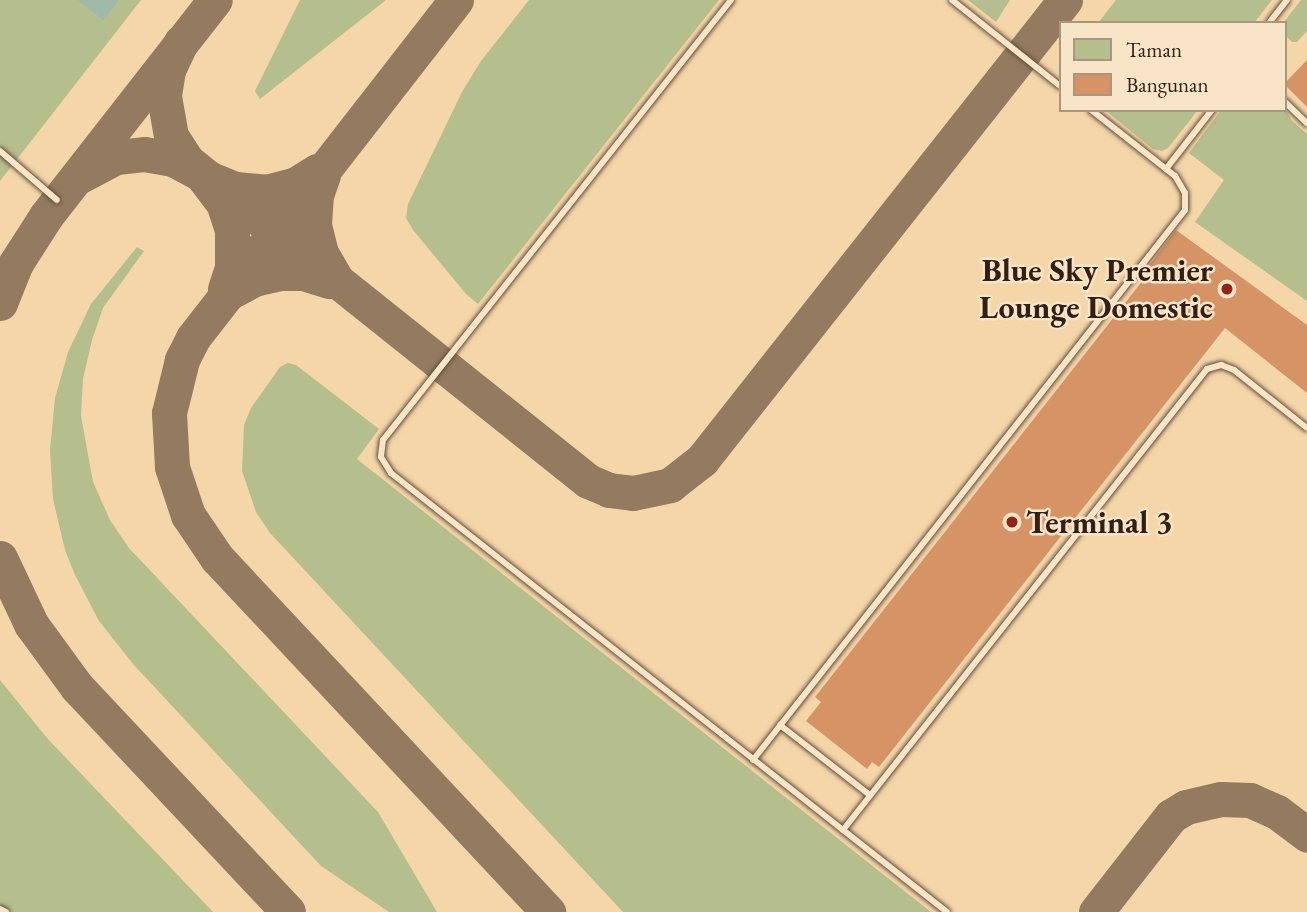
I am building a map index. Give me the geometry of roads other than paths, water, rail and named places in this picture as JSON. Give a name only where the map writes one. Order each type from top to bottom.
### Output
[{"type":"lane","points":[[732,0],[380,447],[384,466],[947,912]]},
{"type":"lane","points":[[952,0],[1058,84]]},
{"type":"lane","points":[[1271,21],[1287,0]]},
{"type":"lane","points":[[1286,103],[1307,123]]},
{"type":"lane","points":[[753,760],[1185,210],[1185,193],[1181,183],[1094,112]]},
{"type":"lane","points":[[1166,169],[1210,112]]},
{"type":"lane","points":[[1,155],[57,200]]},
{"type":"lane","points":[[843,830],[1207,369],[1227,367],[1307,428]]},
{"type":"lane","points":[[780,725],[870,795]]},
{"type":"lane","points":[[0,909],[6,912]]},
{"type":"place","name":"Blue Sky Premier Lounge Domestic","points":[[1227,289]]},
{"type":"place","name":"Terminal 3","points":[[1012,522]]}]
